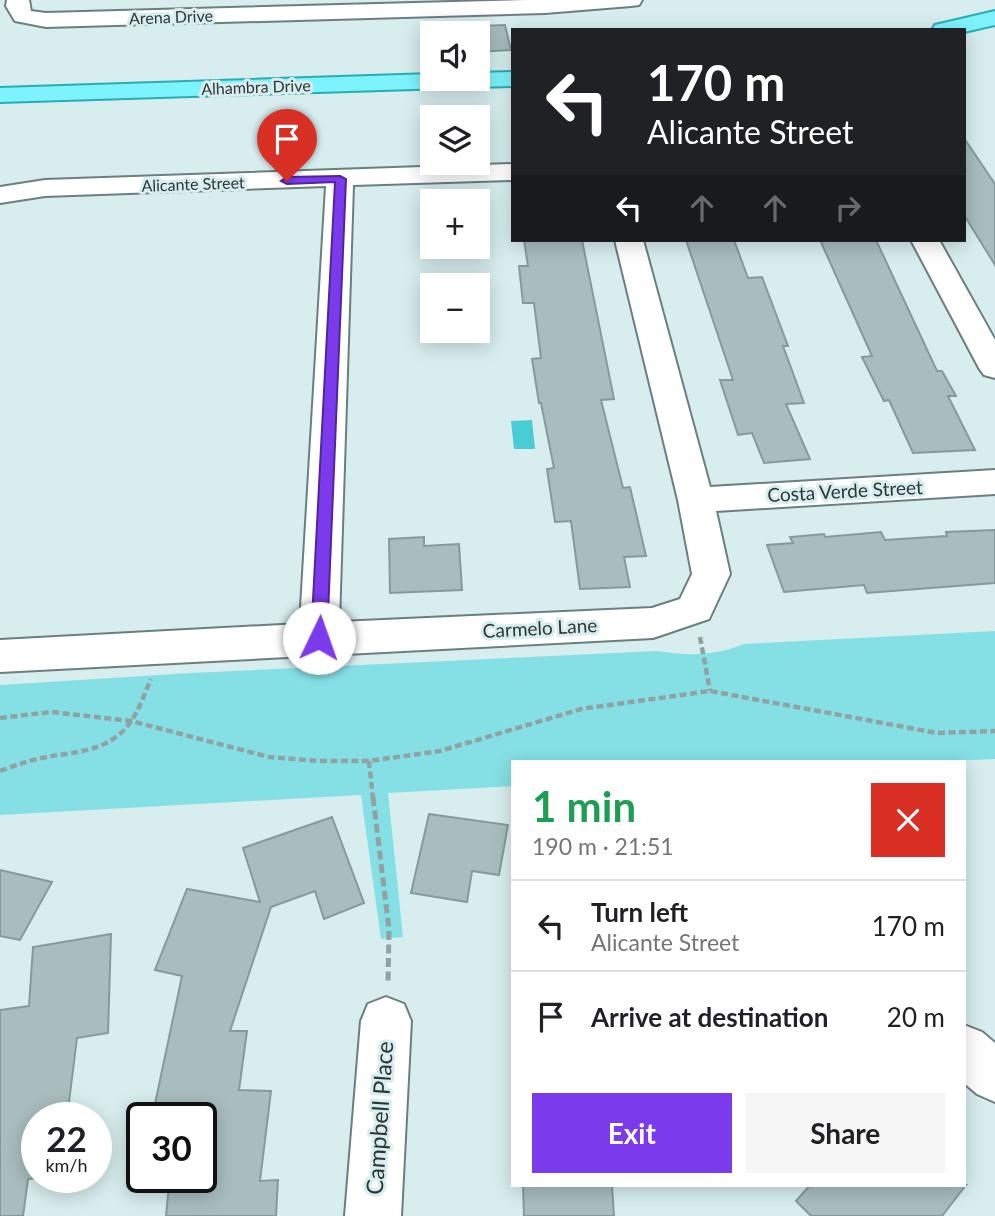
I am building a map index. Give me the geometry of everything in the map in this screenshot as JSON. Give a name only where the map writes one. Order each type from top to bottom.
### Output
[{"type":"main road","points":[[952,28],[995,18]]},
{"type":"main road","points":[[966,39],[995,32]]},
{"type":"main road","name":"Alhambra Drive","points":[[0,95],[511,79]]},
{"type":"main road","name":"Alhambra Drive","points":[[0,107],[511,91]]},
{"type":"street","name":"Arena Drive","points":[[18,0],[17,6],[23,16],[46,20],[292,7],[545,6],[631,0]]},
{"type":"street","name":"Alicante Street","points":[[0,195],[45,188],[511,172]]},
{"type":"street","points":[[319,638],[340,179]]},
{"type":"street","points":[[630,242],[696,500],[711,574],[695,609]]},
{"type":"street","points":[[926,242],[995,368]]},
{"type":"street","name":"Costa Verde Street","points":[[696,500],[995,482]]},
{"type":"street","name":"Carmelo Lane","points":[[0,656],[653,623],[695,609]]},
{"type":"street","name":"Campbell Place","points":[[373,1216],[386,1021]]},
{"type":"street","points":[[966,1052],[995,1076]]},
{"type":"path","points":[[695,609],[710,691]]},
{"type":"path","points":[[0,771],[26,762],[97,749],[114,741],[131,721],[150,683],[160,648]]},
{"type":"path","points":[[0,718],[52,712],[131,721],[270,757],[319,761],[369,761],[440,751],[581,709],[710,691],[937,733],[995,731]]},
{"type":"path","points":[[369,761],[389,929],[386,1021]]},
{"type":"shaded area","points":[[532,420],[535,449],[514,449],[511,421]]},
{"type":"shaded area","points":[[995,631],[995,759],[511,760],[511,786],[388,793],[403,937],[381,939],[361,795],[0,815],[0,685],[191,673],[657,651],[701,654],[744,644]]},
{"type":"building","points":[[505,25],[511,50],[490,51],[490,26]]},
{"type":"building","points":[[966,141],[995,184],[995,265],[966,218]]},
{"type":"building","points":[[524,242],[582,242],[614,399],[601,400],[623,488],[630,487],[646,556],[624,557],[630,587],[580,589],[571,521],[555,522],[547,469],[554,468],[532,359],[541,358],[534,303],[523,303],[519,266],[528,266]]},
{"type":"building","points":[[687,242],[735,242],[748,278],[762,277],[788,346],[783,346],[804,403],[786,404],[810,459],[764,463],[752,433],[738,435],[720,380],[733,380]]},
{"type":"building","points":[[821,242],[877,242],[937,371],[942,371],[956,396],[948,396],[975,450],[913,453],[889,400],[884,401],[862,357],[872,356]]},
{"type":"building","points":[[995,530],[995,583],[867,593],[864,585],[784,592],[767,545],[793,543],[790,537],[824,534],[825,537],[881,532],[885,540],[947,536],[946,532]]},
{"type":"building","points":[[424,537],[424,546],[459,544],[462,590],[390,593],[389,539]]},
{"type":"building","points":[[429,814],[508,825],[499,875],[472,871],[467,902],[411,893]]},
{"type":"building","points":[[332,817],[364,903],[324,919],[315,891],[271,907],[230,1031],[247,1031],[239,1090],[271,1091],[260,1181],[278,1180],[276,1216],[166,1216],[168,1193],[217,1193],[217,1102],[155,1102],[182,976],[155,970],[187,889],[260,902],[243,848]]},
{"type":"building","points":[[0,870],[52,882],[20,940],[0,936]]},
{"type":"building","points":[[111,934],[108,1033],[77,1038],[69,1102],[21,1102],[21,1193],[26,1193],[23,1216],[0,1216],[0,1010],[29,1006],[33,947]]},
{"type":"building","points":[[523,1187],[612,1187],[614,1216],[524,1216]]},
{"type":"building","points":[[808,1187],[964,1187],[942,1216],[811,1216],[796,1201]]},
{"type":"route","points":[[287,181],[340,179],[319,638]]}]
